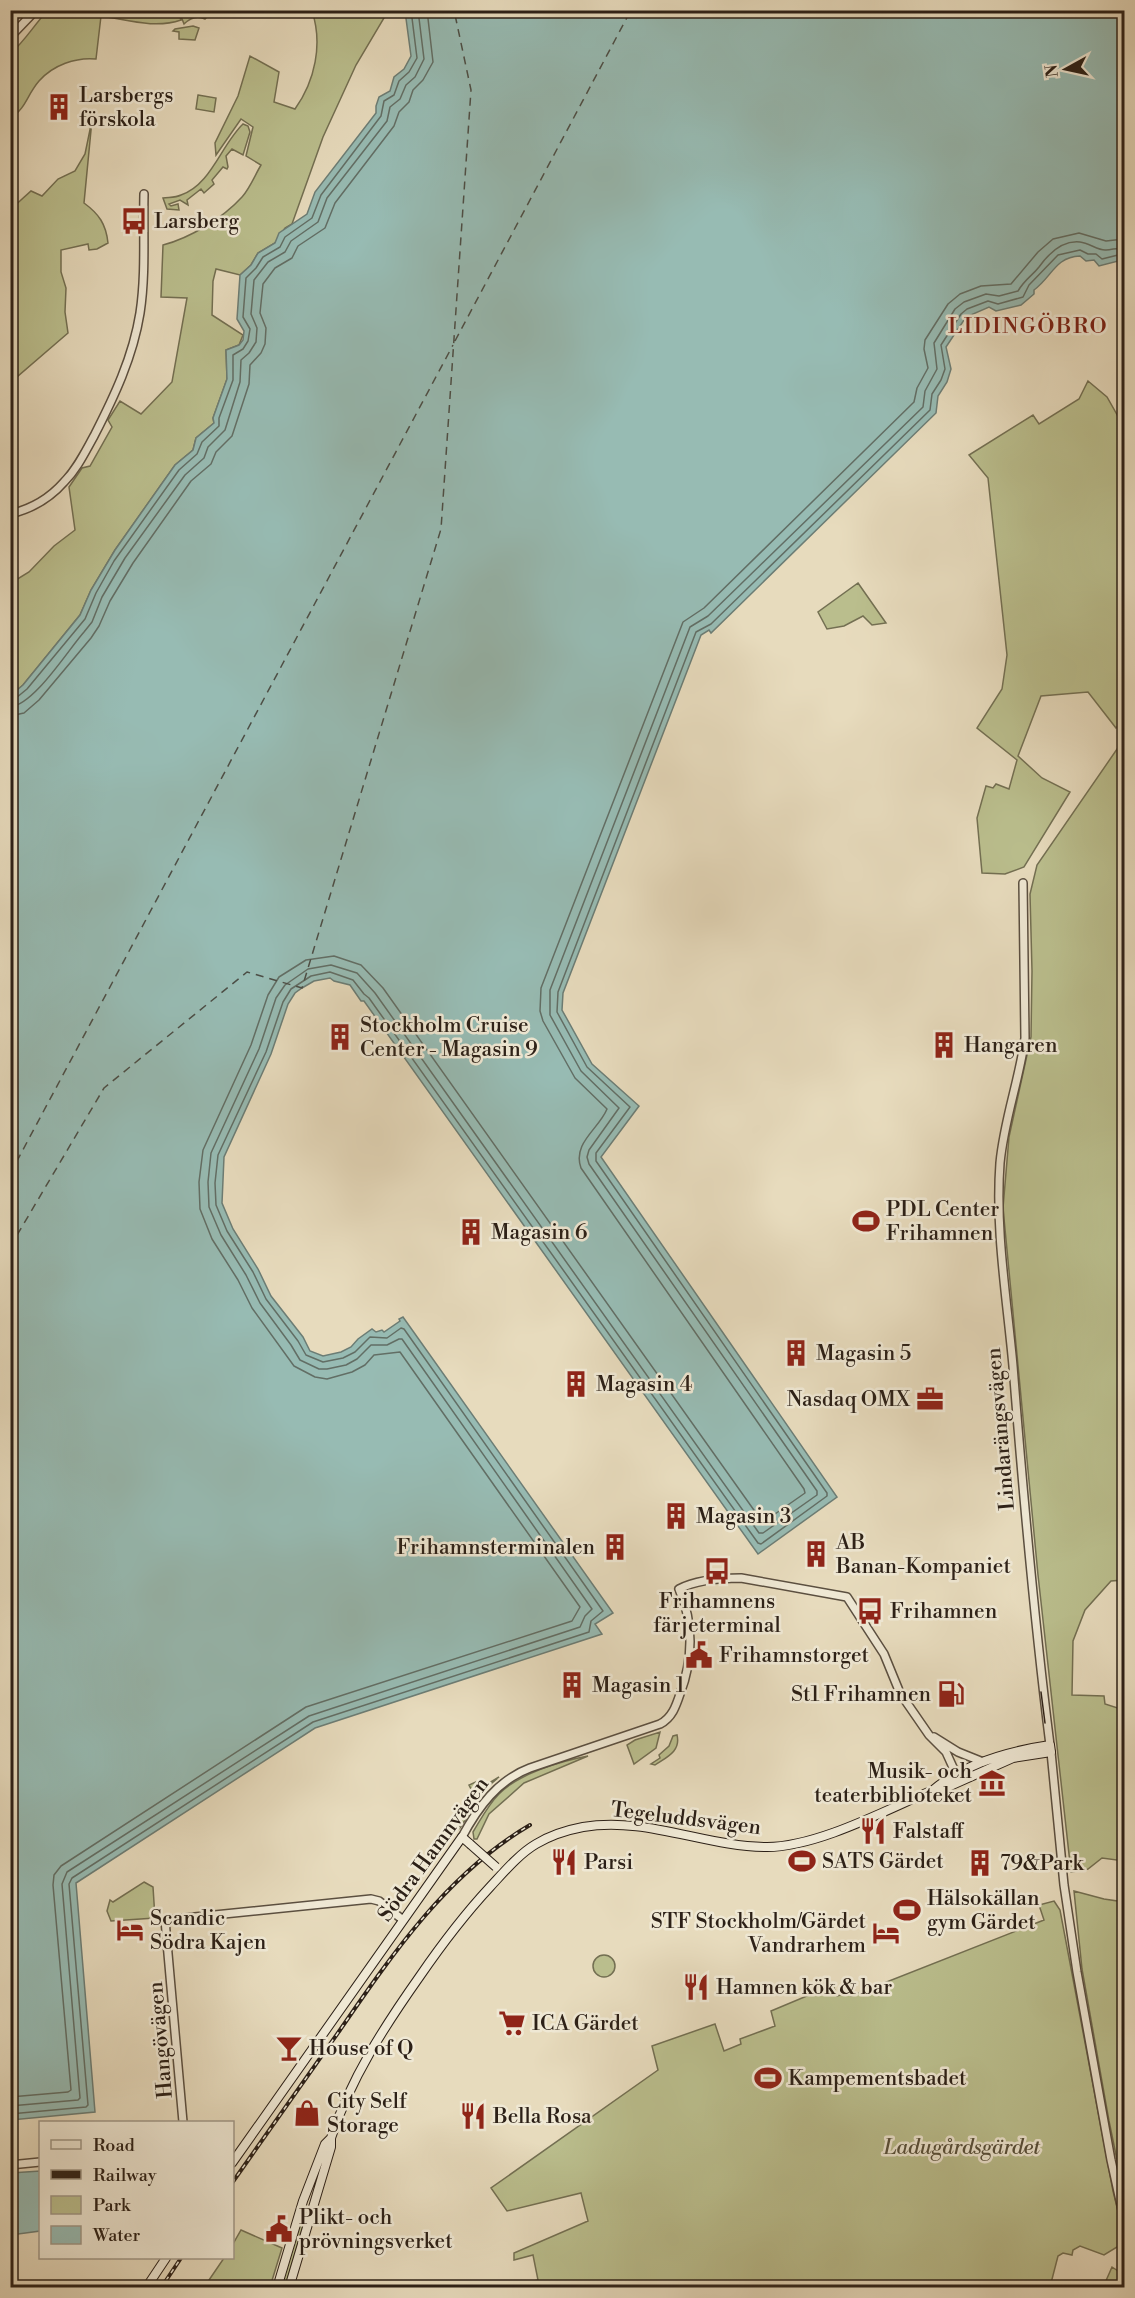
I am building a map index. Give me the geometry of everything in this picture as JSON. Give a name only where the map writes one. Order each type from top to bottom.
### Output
[{"type":"main road","name":"Tegeluddsvägen","points":[[967,1774],[983,1762],[1022,1749],[1050,1749]]},
{"type":"main road","name":"Tegeluddsvägen","points":[[278,2288],[303,2201],[325,2144],[331,2138],[361,2067],[389,2020],[454,1928],[503,1874],[537,1843],[560,1833],[585,1827],[613,1825],[755,1846],[785,1846],[821,1837],[967,1774],[1013,1758],[1050,1749]]},
{"type":"main road","points":[[462,1837],[503,1874]]},
{"type":"main road","name":"Södra Hamnvägen","points":[[234,2160],[462,1837]]},
{"type":"main road","name":"Tegeluddsvägen","points":[[289,2288],[324,2175],[331,2138]]},
{"type":"main road","points":[[146,2288],[165,2259]]},
{"type":"street","points":[[10,37],[36,10]]},
{"type":"street","points":[[10,514],[38,504],[64,483],[73,472],[103,419],[125,369],[134,341],[143,290],[144,194]]},
{"type":"street","name":"Lindarängsvägen","points":[[1023,883],[1025,1038],[1002,1141],[1000,1210],[1025,1525],[1063,1877],[1077,1972],[1115,2180],[1125,2219]]},
{"type":"street","name":"Södra Hamnvägen","points":[[462,1837],[495,1790],[510,1777],[654,1727],[670,1718],[687,1675],[690,1655],[687,1614],[679,1589],[695,1583],[741,1578],[847,1597],[884,1654],[900,1693],[929,1735]]},
{"type":"street","points":[[929,1735],[958,1752],[983,1762]]},
{"type":"street","points":[[929,1735],[946,1752],[957,1778]]},
{"type":"street","points":[[958,1752],[967,1774]]},
{"type":"street","name":"Hangövägen","points":[[183,2121],[165,1920],[371,1899],[379,1901],[403,1920]]},
{"type":"street","points":[[10,2165],[39,2163]]},
{"type":"green space","points":[[48,10],[137,11],[152,17],[140,11],[178,11],[181,20],[151,24],[101,16],[96,59],[73,61],[58,66],[45,75],[11,119],[11,53]]},
{"type":"green space","points":[[179,10],[213,11],[205,19],[194,18],[184,24]]},
{"type":"green space","points":[[312,11],[386,11],[356,65],[323,137],[292,224],[285,228],[275,243],[258,253],[251,265],[240,275],[216,269],[213,281],[212,315],[243,335],[239,345],[226,350],[227,379],[213,418],[214,423],[196,438],[193,450],[175,465],[115,550],[91,590],[80,615],[23,685],[11,695],[11,583],[29,572],[54,546],[75,530],[69,487],[82,468],[90,466],[112,427],[108,420],[120,401],[141,414],[172,382],[187,298],[161,297],[163,245],[184,238],[216,220],[248,190],[261,165],[246,156],[253,127],[241,119],[216,155],[215,143],[238,96],[250,56],[279,72],[274,102],[295,109],[308,87],[315,62],[317,36]]},
{"type":"green space","points":[[193,26],[199,28],[195,40],[179,39],[179,32],[173,31],[175,29]]},
{"type":"green space","points":[[198,95],[216,98],[214,112],[196,109]]},
{"type":"green space","points":[[92,120],[84,203],[101,220],[106,230],[108,243],[97,249],[89,250],[88,244],[61,250],[61,272],[66,288],[65,312],[68,333],[11,382],[11,209],[31,191],[42,196],[58,179],[75,171],[85,154]]},
{"type":"green space","points":[[243,124],[248,126],[250,132],[243,155],[232,149],[226,156],[227,169],[223,167],[212,180],[214,184],[204,193],[201,189],[187,200],[188,205],[180,200],[169,204],[171,206],[178,204],[179,210],[167,209],[163,198],[179,196],[200,183]]},
{"type":"green space","points":[[1088,381],[1107,397],[1124,427],[1124,719],[1116,728],[1088,692],[1041,696],[1018,756],[1042,778],[1070,792],[1024,867],[1005,874],[982,873],[977,818],[986,786],[993,788],[996,784],[1009,789],[1017,760],[977,728],[1002,689],[1007,655],[988,478],[969,455],[1033,415],[1039,424],[1079,399]]},
{"type":"green space","points":[[858,583],[886,623],[872,625],[863,616],[844,626],[827,629],[818,612]]},
{"type":"green space","points":[[1124,739],[1124,1580],[1111,1581],[1085,1610],[1073,1641],[1072,1695],[1104,1696],[1105,1704],[1124,1710],[1124,1861],[1102,1858],[1088,1869],[1071,1872],[1038,1575],[1003,1208],[1009,1137],[1031,1037],[1030,894],[1037,865]]},
{"type":"green space","points":[[660,1732],[656,1748],[634,1764],[627,1745]]},
{"type":"green space","points":[[677,1735],[677,1745],[672,1753],[655,1765],[651,1764],[660,1758],[659,1755],[669,1746],[673,1736]]},
{"type":"green space","points":[[588,1756],[524,1783],[489,1814],[477,1839],[474,1839],[473,1832],[485,1812],[507,1787],[540,1769]]},
{"type":"green space","points":[[499,1777],[485,1789],[460,1828],[455,1832],[460,1826],[458,1818],[473,1793],[469,1785],[480,1780],[489,1783]]},
{"type":"green space","points":[[144,1882],[153,1887],[155,1918],[111,1921],[107,1911],[110,1900],[113,1902]]},
{"type":"green space","points":[[1074,1891],[1124,1902],[1124,2194],[1082,1969]]},
{"type":"green space","name":"Ladugårdsgärdet","points":[[1054,1901],[1060,1910],[1113,2191],[1124,2235],[1122,2244],[1104,2255],[1080,2246],[1073,2250],[1072,2255],[1063,2253],[1058,2256],[1050,2287],[518,2287],[538,2280],[533,2255],[514,2260],[514,2253],[588,2221],[581,2193],[507,2211],[491,2188],[658,2070],[652,2046],[715,2024],[724,2051],[741,2044],[740,2039],[775,2026],[771,2011],[833,1985],[837,1996],[849,1992],[851,1996],[1044,1920],[1039,1905]]},
{"type":"green space","points":[[604,1955],[612,1958],[615,1966],[612,1974],[604,1977],[596,1974],[593,1966],[596,1958]]},
{"type":"green space","points":[[302,2215],[306,2216],[285,2287],[280,2288]]},
{"type":"green space","points":[[241,2230],[282,2248],[270,2287],[209,2287],[209,2280],[223,2259],[234,2259],[234,2242]]},
{"type":"green space","points":[[1112,2267],[1124,2275],[1124,2287],[1105,2283]]},
{"type":"water","points":[[405,11],[1124,11],[1124,264],[1118,261],[1099,266],[1094,260],[1086,261],[1080,256],[1072,257],[1059,264],[1034,290],[1034,294],[1021,305],[996,311],[989,307],[966,317],[946,347],[951,369],[947,382],[938,396],[936,413],[711,633],[709,630],[701,635],[563,993],[562,1010],[592,1064],[639,1106],[601,1157],[837,1497],[758,1554],[364,1001],[361,1001],[350,985],[330,978],[314,981],[295,993],[288,1004],[271,1054],[224,1157],[222,1203],[233,1229],[258,1269],[271,1296],[303,1337],[310,1351],[323,1356],[341,1352],[351,1347],[372,1329],[376,1332],[382,1330],[384,1332],[403,1317],[613,1613],[595,1624],[602,1634],[315,1728],[76,1883],[95,2112],[11,2120],[11,695],[23,685],[80,615],[91,590],[115,550],[175,465],[193,450],[196,438],[214,423],[213,418],[227,379],[226,350],[239,345],[243,340],[244,331],[237,319],[240,275],[251,265],[258,253],[275,243],[279,233],[307,214],[315,192],[376,113],[379,97],[390,91],[394,77],[404,69],[411,56]]},
{"type":"water","points":[[39,2171],[39,2231],[11,2235],[11,2173]]},
{"type":"ferry route","points":[[10,1247],[104,1088],[247,972],[302,988],[441,529],[471,90],[454,10]]},
{"type":"ferry route","points":[[455,341],[631,10]]},
{"type":"ferry route","points":[[10,1174],[453,345]]},
{"type":"tram line","points":[[1041,1692],[1045,1723]]},
{"type":"railway","points":[[234,2180],[381,1972],[424,1917],[473,1866],[500,1844],[530,1825]]},
{"type":"railway","points":[[161,2288],[180,2259]]},
{"type":"place","name":"Larsbergs förskola","points":[[59,107]]},
{"type":"place","name":"Larsberg","points":[[134,221]]},
{"type":"place","name":"Stockholm Cruise Center - Magasin 9","points":[[340,1037]]},
{"type":"place","name":"Hangaren","points":[[944,1045]]},
{"type":"place","name":"PDL Center Frihamnen","points":[[866,1221]]},
{"type":"place","name":"Magasin 6","points":[[471,1232]]},
{"type":"place","name":"Magasin 5","points":[[796,1353]]},
{"type":"place","name":"Magasin 4","points":[[576,1384]]},
{"type":"place","name":"Nasdaq OMX","points":[[930,1399]]},
{"type":"place","name":"Magasin 3","points":[[676,1516]]},
{"type":"place","name":"Frihamnsterminalen","points":[[615,1547]]},
{"type":"place","name":"AB Banan-Kompaniet","points":[[816,1554]]},
{"type":"place","name":"Frihamnens färjeterminal","points":[[717,1571]]},
{"type":"place","name":"Frihamnen","points":[[870,1611]]},
{"type":"place","name":"Frihamnstorget","points":[[699,1655]]},
{"type":"place","name":"Magasin 1","points":[[572,1685]]},
{"type":"place","name":"St1 Frihamnen","points":[[951,1694]]},
{"type":"place","name":"Musik- och teaterbiblioteket","points":[[992,1783]]},
{"type":"place","name":"Falstaff","points":[[873,1831]]},
{"type":"place","name":"SATS Gärdet","points":[[802,1861]]},
{"type":"place","name":"Parsi","points":[[564,1862]]},
{"type":"place","name":"79&Park","points":[[980,1863]]},
{"type":"place","name":"Hälsokällan gym Gärdet","points":[[907,1910]]},
{"type":"place","name":"Scandic Södra Kajen","points":[[130,1930]]},
{"type":"place","name":"STF Stockholm/Gärdet Vandrarhem","points":[[886,1933]]},
{"type":"place","name":"Hamnen kök & bar","points":[[696,1987]]},
{"type":"place","name":"ICA Gärdet","points":[[512,2023]]},
{"type":"place","name":"House of Q","points":[[289,2048]]},
{"type":"place","name":"Kampementsbadet","points":[[768,2078]]},
{"type":"place","name":"City Self Storage","points":[[307,2113]]},
{"type":"place","name":"Bella Rosa","points":[[473,2116]]},
{"type":"place","name":"Plikt- och prövningsverket","points":[[279,2229]]},
{"type":"district","name":"LIDINGÖBRO","points":[[1028,325]]}]
